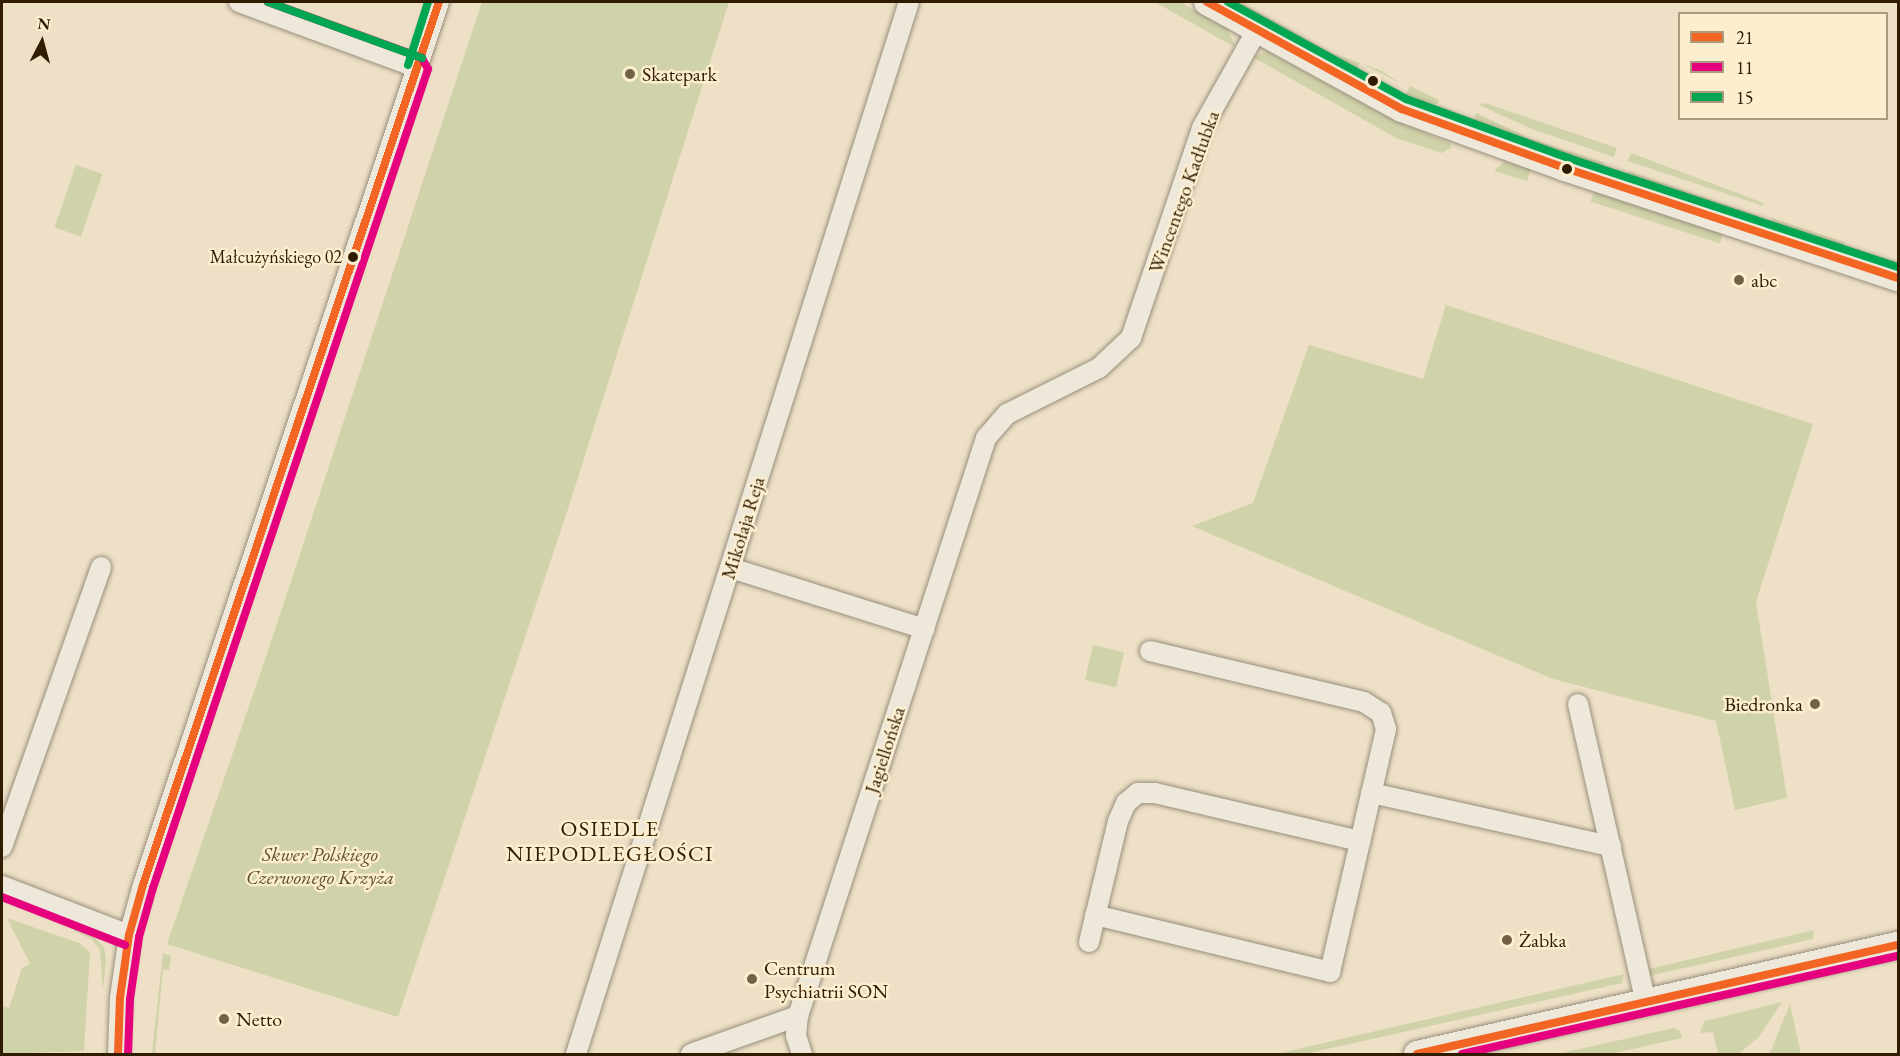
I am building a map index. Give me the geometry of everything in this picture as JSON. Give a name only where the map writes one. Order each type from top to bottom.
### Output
[{"type":"street","points":[[238,2],[418,68]]},
{"type":"street","points":[[118,1054],[120,998],[129,935],[439,2]]},
{"type":"street","name":"Mikołaja Reja","points":[[576,1054],[909,2]]},
{"type":"street","points":[[1207,2],[1411,112],[1899,279]]},
{"type":"street","name":"Wincentego Kadłubka","points":[[983,445],[992,427],[1002,417],[1099,368],[1125,345],[1137,326],[1202,128],[1257,30]]},
{"type":"street","name":"Jagiellońska","points":[[802,1054],[796,1035],[798,1016],[983,445]]},
{"type":"street","points":[[2,847],[101,567]]},
{"type":"street","points":[[731,567],[925,629]]},
{"type":"street","points":[[1095,915],[1330,972],[1386,729],[1385,720],[1375,707],[1150,651]]},
{"type":"street","points":[[1578,704],[1646,1003]]},
{"type":"street","points":[[1089,942],[1118,820],[1126,803],[1138,794],[1155,793],[1360,842]]},
{"type":"street","points":[[1371,793],[1611,846]]},
{"type":"street","points":[[2,886],[129,935]]},
{"type":"street","points":[[1417,1054],[1899,945]]},
{"type":"street","points":[[691,1054],[798,1016]]},
{"type":"green space","name":"Skwer Polskiego Czerwonego Krzyża","points":[[482,2],[729,2],[567,512],[398,1017],[167,944],[268,651]]},
{"type":"green space","points":[[1155,2],[1180,2],[1227,28],[1236,48]]},
{"type":"green space","points":[[1242,3],[1332,53],[1360,63],[1356,72],[1243,9]]},
{"type":"green space","points":[[1267,51],[1386,116],[1451,144],[1451,148],[1442,153],[1396,138],[1253,57]]},
{"type":"green space","points":[[1361,63],[1382,71],[1400,83]]},
{"type":"green space","points":[[1410,86],[1439,100],[1438,103],[1433,106],[1405,96]]},
{"type":"green space","points":[[1485,103],[1617,148],[1614,157],[1532,129],[1479,105]]},
{"type":"green space","points":[[1476,113],[1529,138],[1605,163],[1602,167],[1525,141],[1474,119]]},
{"type":"green space","points":[[1631,153],[1764,203],[1763,206],[1628,161]]},
{"type":"green space","points":[[1504,162],[1531,169],[1527,181],[1494,171]]},
{"type":"green space","points":[[76,165],[102,174],[81,237],[55,227]]},
{"type":"green space","points":[[1629,171],[1759,216],[1758,221],[1627,176]]},
{"type":"green space","points":[[1594,191],[1723,233],[1720,243],[1591,201]]},
{"type":"green space","points":[[1771,218],[1846,243],[1840,246],[1773,224]]},
{"type":"green space","points":[[1446,305],[1813,424],[1756,602],[1787,798],[1735,810],[1716,721],[1553,679],[1192,526],[1253,503],[1309,345],[1423,379]]},
{"type":"green space","points":[[1093,645],[1124,652],[1116,687],[1085,680]]},
{"type":"green space","points":[[7,918],[79,943],[90,952],[84,1051],[2,1054],[2,1006],[9,1008],[22,968],[30,964]]},
{"type":"green space","points":[[74,925],[90,933],[104,947],[106,959],[103,990],[100,950],[92,939],[74,931]]},
{"type":"green space","points":[[1814,930],[1813,939],[1653,975],[1645,970]]},
{"type":"green space","points":[[163,953],[171,956],[169,970],[163,969],[155,1054],[152,1054]]},
{"type":"green space","points":[[1624,974],[1622,983],[1305,1054],[1276,1054]]},
{"type":"green space","points":[[1782,1002],[1758,1038],[1738,1054],[1718,1054],[1713,1032],[1700,1033],[1705,1021]]},
{"type":"green space","points":[[1790,1004],[1801,1054],[1771,1054],[1770,1053]]},
{"type":"green space","points":[[1674,1028],[1680,1031],[1682,1038],[1610,1054],[1557,1054]]},
{"type":"transit line","name":"11","points":[[128,1054],[130,999],[139,937],[153,888],[428,69],[422,58],[268,2]]},
{"type":"transit line","name":"15","points":[[268,2],[422,58]]},
{"type":"transit line","name":"15","points":[[408,65],[428,2]]},
{"type":"transit line","name":"21","points":[[118,1054],[120,998],[129,935],[143,885],[439,2]]},
{"type":"transit line","name":"21","points":[[1207,2],[1402,109],[1565,168],[1898,278]]},
{"type":"transit line","name":"15","points":[[1228,2],[1406,99],[1568,158],[1898,267]]},
{"type":"transit line","name":"11","points":[[2,897],[125,945]]},
{"type":"transit line","name":"21","points":[[1417,1054],[1898,945]]},
{"type":"transit line","name":"11","points":[[1462,1054],[1898,956]]},
{"type":"place","name":"Skatepark","points":[[630,74]]},
{"type":"place","name":"Małcużyńskiego 02","points":[[353,257]]},
{"type":"place","name":"abc","points":[[1739,280]]},
{"type":"place","name":"Biedronka","points":[[1815,704]]},
{"type":"place","name":"Żabka","points":[[1507,940]]},
{"type":"place","name":"Centrum Psychiatrii SON","points":[[752,979]]},
{"type":"place","name":"Netto","points":[[224,1019]]},
{"type":"district","name":"OSIEDLE NIEPODLEGŁOŚCI","points":[[610,840]]}]
